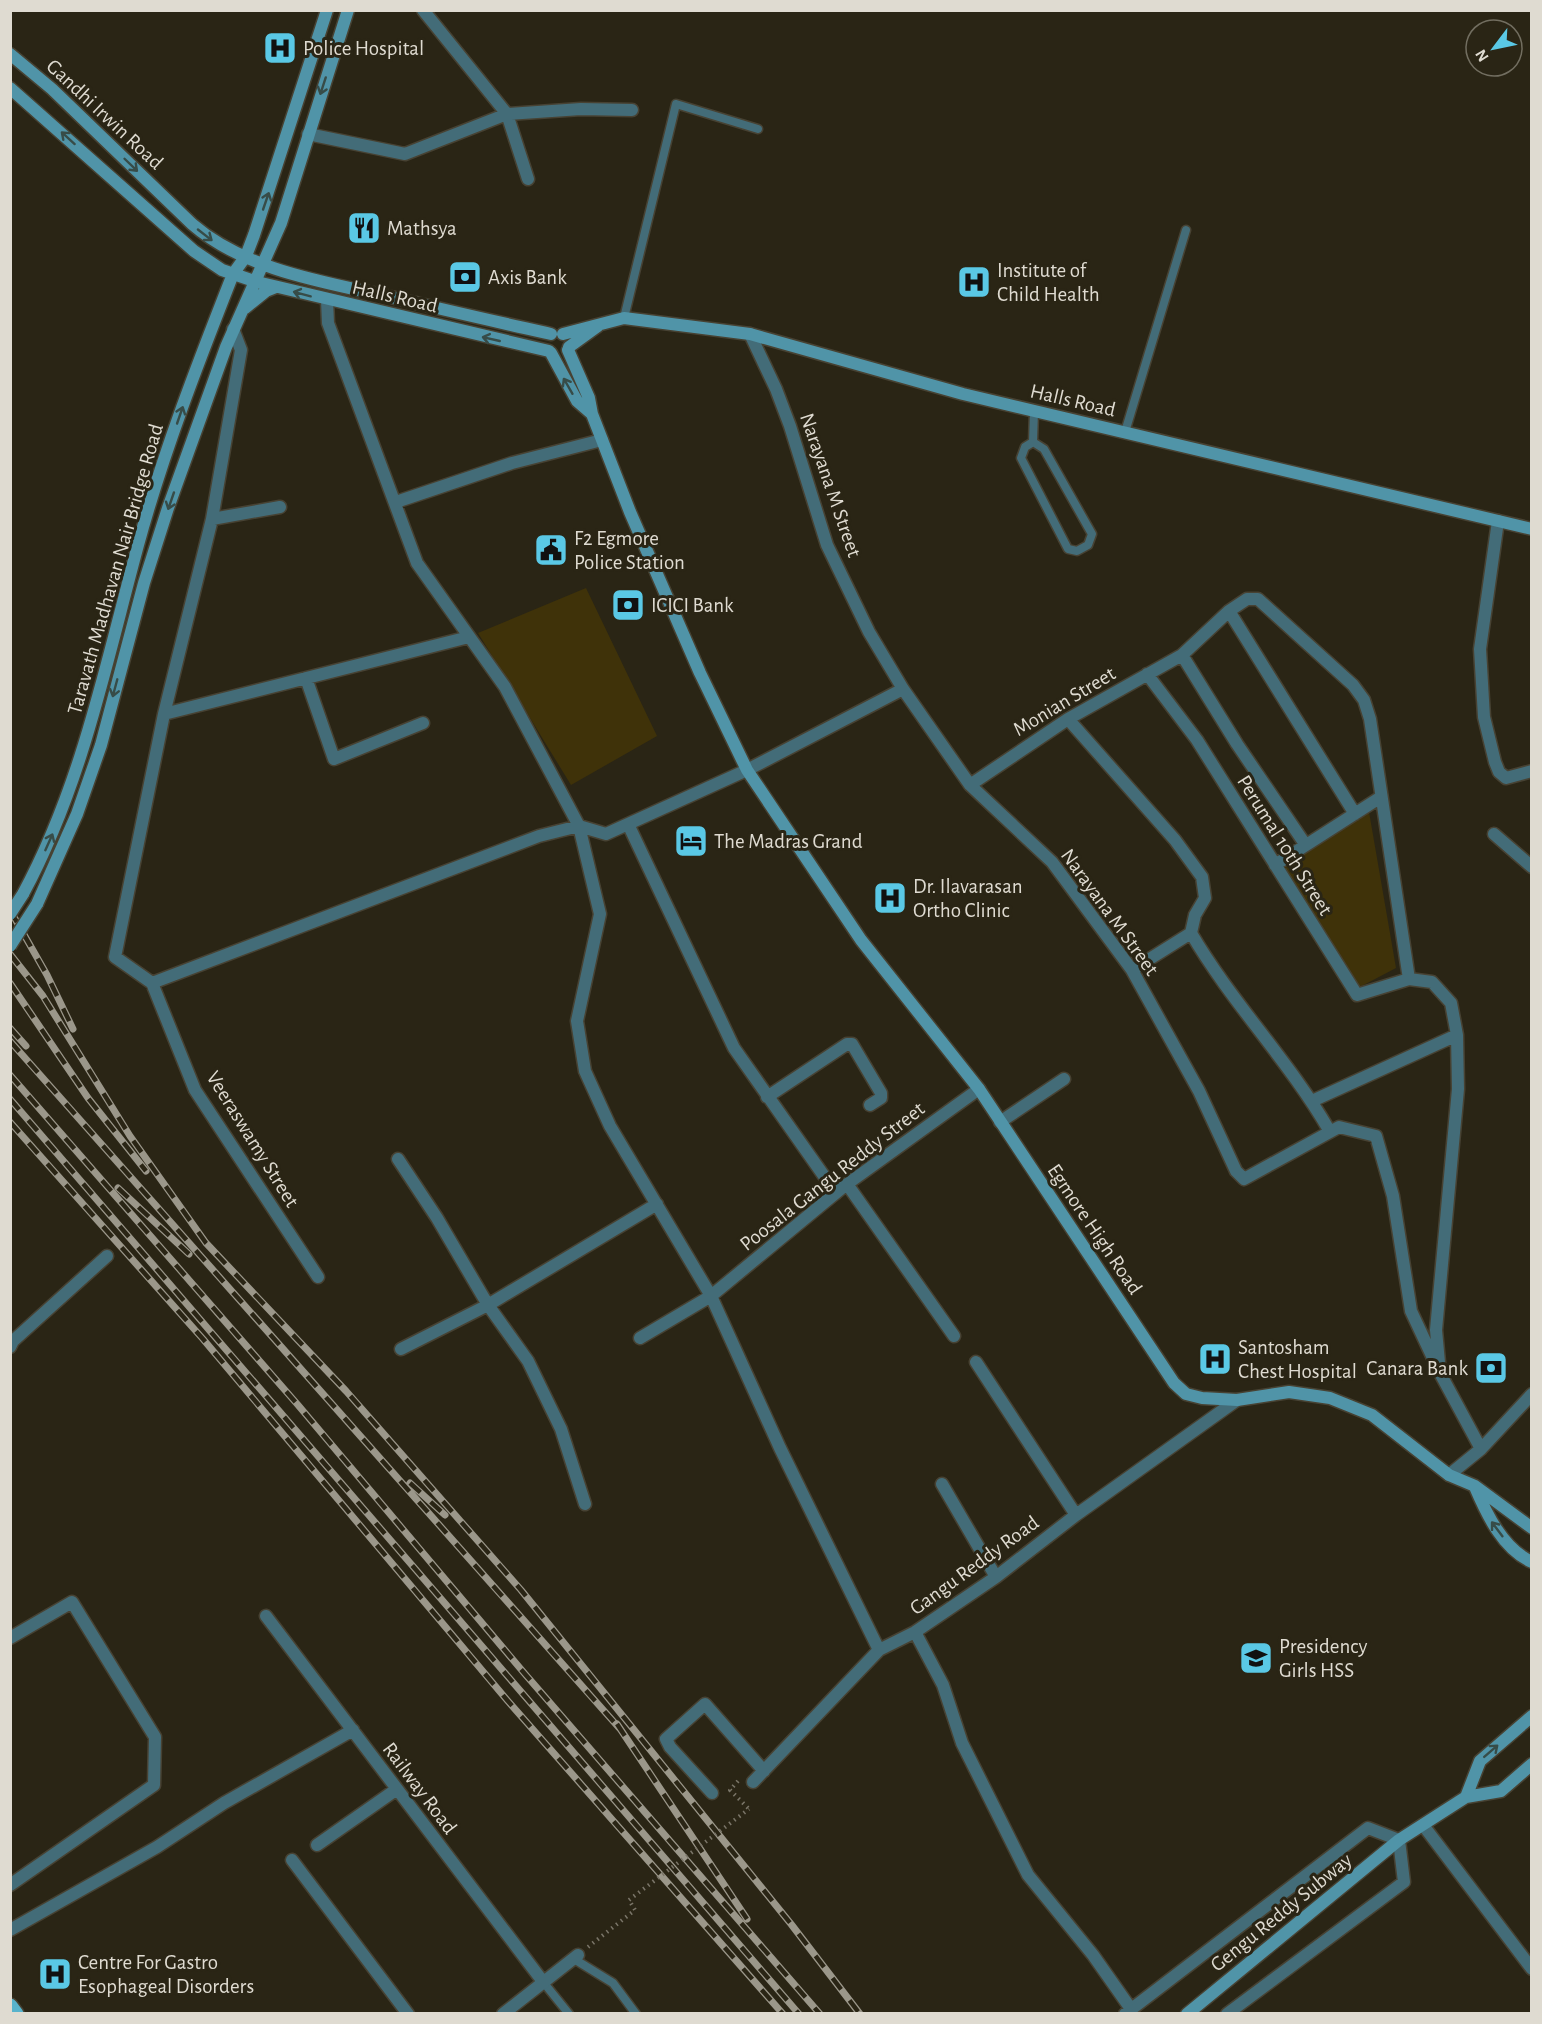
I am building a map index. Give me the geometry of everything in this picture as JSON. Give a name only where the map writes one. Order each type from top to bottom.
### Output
[{"type":"main road","name":"Taravath Madhavan Nair Bridge Road","points":[[10,915],[49,843],[77,769],[139,542],[177,422],[233,274],[246,256],[327,10]]},
{"type":"main road","name":"Taravath Madhavan Nair Bridge Road","points":[[10,946],[37,904],[77,814],[101,745],[141,593],[165,518],[233,329],[257,282],[281,224],[348,10]]},
{"type":"main road","name":"Gandhi Irwin Road","points":[[10,54],[52,88],[206,236],[246,256]]},
{"type":"main road","name":"Gandhi Irwin Road","points":[[10,88],[204,259],[233,274]]},
{"type":"main road","points":[[246,256],[264,264]]},
{"type":"main road","name":"Halls Road","points":[[264,264],[331,284],[557,334],[624,318],[750,334],[1034,411],[1532,529]]},
{"type":"main road","name":"Halls Road","points":[[233,274],[327,300],[562,355],[604,321]]},
{"type":"main road","points":[[242,310],[266,291],[276,287]]},
{"type":"main road","points":[[592,414],[577,401],[550,352],[547,340],[557,334],[568,339],[568,348],[590,398],[592,414],[630,512],[747,770]]},
{"type":"main road","name":"Egmore High Road","points":[[747,770],[861,940],[979,1089],[1174,1383],[1186,1394],[1202,1398],[1237,1400],[1289,1392],[1330,1398],[1372,1415],[1449,1475],[1475,1486],[1532,1528]]},
{"type":"main road","points":[[1475,1486],[1487,1515],[1517,1556],[1532,1562]]},
{"type":"main road","points":[[1466,1797],[1480,1761],[1532,1716]]},
{"type":"main road","points":[[1466,1797],[1501,1791],[1532,1764]]},
{"type":"main road","name":"Gengu Reddy Subway","points":[[1187,2013],[1399,1840],[1466,1797]]},
{"type":"main road","points":[[10,2006],[16,2013]]},
{"type":"street","points":[[423,10],[507,114],[528,179]]},
{"type":"street","points":[[308,134],[405,154],[507,114],[582,109],[632,110]]},
{"type":"street","points":[[327,300],[328,323],[396,502],[402,528],[417,563],[505,687],[579,826],[600,914],[577,1021],[585,1071],[610,1126],[711,1296],[780,1448],[879,1650]]},
{"type":"street","points":[[233,329],[241,350],[212,519],[164,714],[115,957],[152,983],[528,841],[579,826],[606,834],[747,770],[903,689]]},
{"type":"street","name":"Narayana M Street","points":[[750,334],[790,426],[826,545],[868,632],[903,689],[970,786],[1052,862],[1132,970],[1199,1091],[1236,1171],[1244,1179],[1329,1130]]},
{"type":"street","points":[[396,502],[512,463],[602,440]]},
{"type":"street","points":[[212,519],[280,507]]},
{"type":"street","points":[[1498,521],[1480,649],[1484,717],[1499,772],[1506,778],[1532,771]]},
{"type":"street","name":"Monian Street","points":[[970,786],[1068,720],[1182,655],[1229,611],[1247,599],[1258,599],[1353,685],[1364,700],[1370,719],[1381,797]]},
{"type":"street","points":[[1229,611],[1355,814]]},
{"type":"street","points":[[164,714],[469,636]]},
{"type":"street","points":[[1182,655],[1237,744],[1305,844]]},
{"type":"street","name":"Perumal 10th Street","points":[[1147,674],[1197,740],[1357,995],[1409,979]]},
{"type":"street","points":[[306,678],[334,759],[423,723]]},
{"type":"street","points":[[1068,720],[1175,840],[1202,877],[1205,898],[1195,915],[1191,933],[1215,974],[1312,1101],[1329,1130],[1339,1126],[1376,1136],[1393,1196],[1411,1311],[1440,1373],[1481,1449]]},
{"type":"street","points":[[1275,865],[1381,797],[1409,979],[1432,982],[1451,1003],[1457,1035],[1458,1089],[1436,1330],[1440,1373]]},
{"type":"street","points":[[628,824],[734,1048],[836,1193]]},
{"type":"street","points":[[1494,834],[1532,867]]},
{"type":"street","points":[[1132,970],[1191,933]]},
{"type":"street","name":"Veeraswamy Street","points":[[152,983],[195,1090],[318,1277]]},
{"type":"street","points":[[1312,1101],[1457,1035]]},
{"type":"street","points":[[767,1097],[847,1044],[852,1044],[881,1093],[881,1098],[870,1105]]},
{"type":"street","points":[[1000,1122],[1064,1079]]},
{"type":"street","name":"Poosala Gangu Reddy Street","points":[[640,1338],[711,1296],[847,1184],[979,1089]]},
{"type":"street","points":[[398,1159],[437,1218],[488,1305],[528,1361],[561,1429],[585,1504]]},
{"type":"street","points":[[847,1184],[954,1336]]},
{"type":"street","points":[[401,1349],[488,1305],[657,1204]]},
{"type":"street","points":[[10,1347],[12,1341],[107,1256]]},
{"type":"street","points":[[976,1362],[1076,1515]]},
{"type":"street","points":[[1449,1475],[1481,1449],[1532,1394]]},
{"type":"street","name":"Gangu Reddy Road","points":[[753,1782],[879,1650],[915,1632],[996,1577],[1076,1515],[1237,1400]]},
{"type":"street","points":[[942,1484],[996,1577]]},
{"type":"street","points":[[10,1638],[72,1602],[155,1737],[154,1785],[10,1885]]},
{"type":"street","name":"Railway Road","points":[[266,1616],[544,1983]]},
{"type":"street","points":[[915,1632],[943,1685],[962,1743],[1028,1875],[1093,1955],[1128,2011],[1368,1828],[1399,1840],[1404,1882],[1227,2013]]},
{"type":"street","points":[[712,1793],[670,1747],[666,1739],[705,1704],[764,1771]]},
{"type":"street","points":[[10,1930],[157,1847],[224,1803],[352,1730]]},
{"type":"street","points":[[317,1845],[397,1789]]},
{"type":"street","points":[[1423,1825],[1532,1970]]},
{"type":"street","points":[[292,1860],[408,2013]]},
{"type":"street","points":[[503,2013],[576,1957]]},
{"type":"lane","points":[[624,318],[676,104],[758,129]]},
{"type":"lane","points":[[1125,432],[1186,230]]},
{"type":"lane","points":[[1033,442],[1034,411]]},
{"type":"lane","points":[[1033,442],[1044,449],[1092,534],[1088,545],[1077,551],[1068,549],[1021,458],[1025,447],[1033,442]]},
{"type":"lane","points":[[576,1957],[613,1983],[636,2013]]},
{"type":"lane","points":[[544,1983],[569,2013]]},
{"type":"path","points":[[576,1957],[635,1910],[629,1900],[749,1809]]},
{"type":"shaded area","points":[[586,588],[657,736],[571,785],[478,633]]},
{"type":"shaded area","points":[[1368,806],[1396,968],[1354,990],[1278,865]]},
{"type":"railway","points":[[10,910],[47,975],[73,1029]]},
{"type":"railway","points":[[10,954],[43,996],[130,1136],[206,1243],[346,1391],[521,1590],[791,1924],[860,2014]]},
{"type":"railway","points":[[10,983],[88,1098],[146,1171]]},
{"type":"railway","points":[[10,1028],[26,1046]]},
{"type":"railway","points":[[10,1041],[621,1730]]},
{"type":"railway","points":[[10,1075],[298,1405],[525,1674],[820,2014]]},
{"type":"railway","points":[[10,1099],[799,2014]]},
{"type":"railway","points":[[10,1122],[203,1339],[507,1700],[783,2014]]},
{"type":"railway","points":[[118,1188],[189,1254]]},
{"type":"railway","points":[[410,1483],[445,1515]]},
{"type":"railway","points":[[617,1724],[747,1919]]},
{"type":"place","name":"Police Hospital","points":[[280,48]]},
{"type":"place","name":"Mathsya","points":[[364,228]]},
{"type":"place","name":"Axis Bank","points":[[465,277]]},
{"type":"place","name":"Institute of Child Health","points":[[974,282]]},
{"type":"place","name":"F2 Egmore Police Station","points":[[551,550]]},
{"type":"place","name":"ICICI Bank","points":[[628,605]]},
{"type":"place","name":"The Madras Grand","points":[[691,841]]},
{"type":"place","name":"Dr. Ilavarasan Ortho Clinic","points":[[890,898]]},
{"type":"place","name":"Santosham Chest Hospital","points":[[1215,1359]]},
{"type":"place","name":"Canara Bank","points":[[1491,1368]]},
{"type":"place","name":"Presidency Girls HSS","points":[[1256,1658]]},
{"type":"place","name":"Centre For Gastro Esophageal Disorders","points":[[55,1974]]}]
